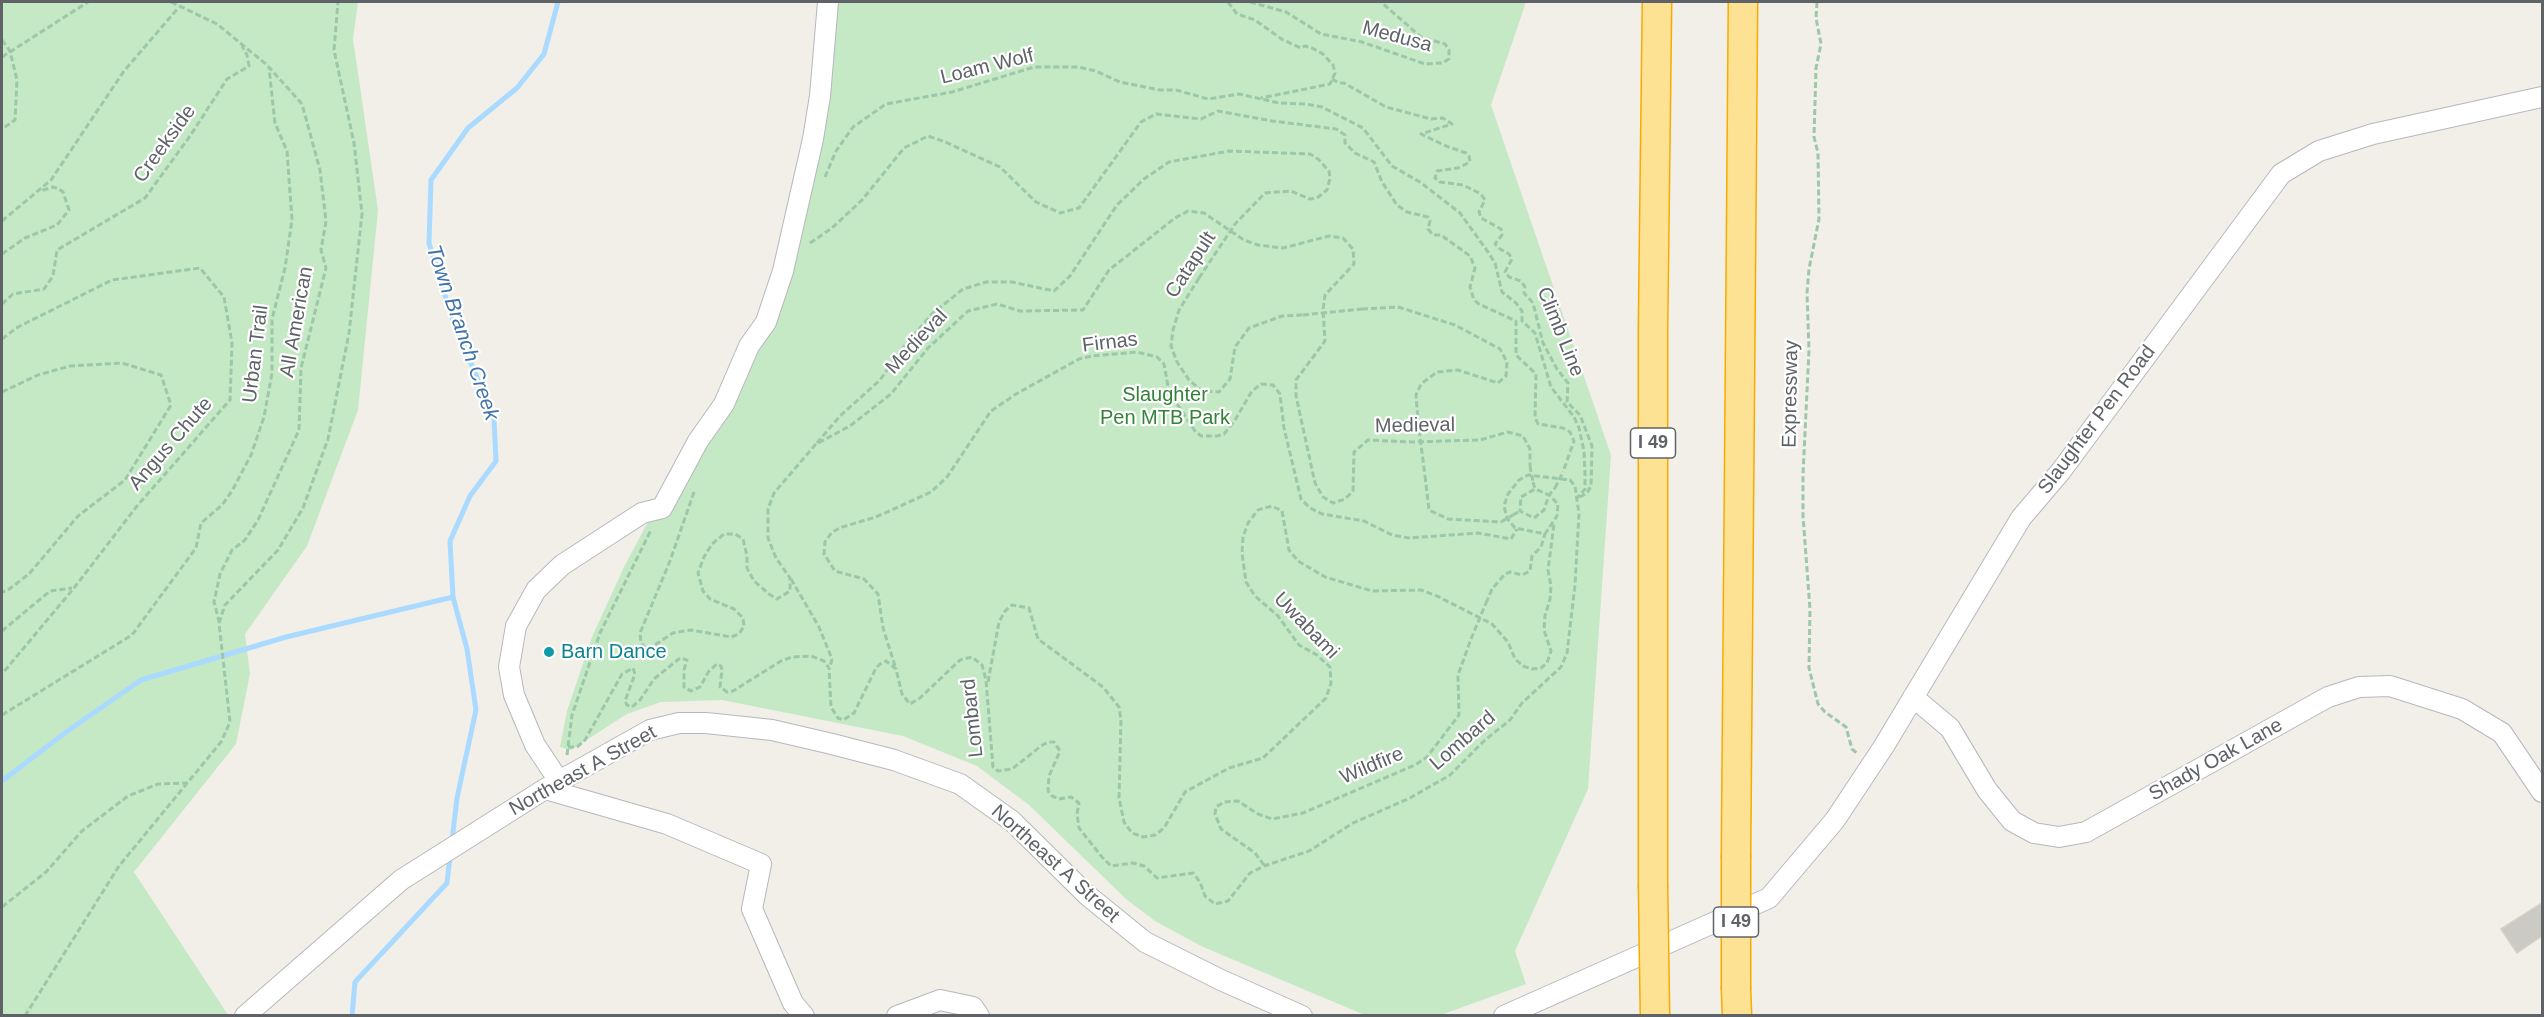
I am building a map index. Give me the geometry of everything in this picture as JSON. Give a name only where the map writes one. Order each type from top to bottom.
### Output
[{"type":"highway","name":"I 49","points":[[1655,1016],[1653,329],[1657,2]]},
{"type":"highway","name":"I 49","points":[[1737,1002],[1736,855],[1743,2]]},
{"type":"street","points":[[804,1016],[793,1003],[752,909],[761,864],[667,824],[556,782],[534,745],[514,695],[509,667],[516,626],[536,590],[562,565],[642,513],[662,508],[698,441],[724,404],[749,346],[766,322],[787,255],[817,118],[828,2]]},
{"type":"street","name":"Slaughter Pen Road","points":[[1504,1016],[1769,898],[1835,820],[1872,764],[2021,518],[2061,471],[2281,174],[2319,151],[2373,134],[2542,97]]},
{"type":"street","name":"Shady Oak Lane","points":[[1913,697],[1950,728],[1987,790],[2012,822],[2034,833],[2060,837],[2086,832],[2328,697],[2359,687],[2390,686],[2462,709],[2502,733],[2542,792]]},
{"type":"street","name":"Northeast A Street","points":[[245,1016],[401,880],[556,782],[650,730],[679,723],[706,723],[772,730],[894,760],[960,784],[1012,821],[1087,895],[1145,942],[1221,980],[1302,1016]]},
{"type":"street","points":[[897,1016],[940,1000],[973,1007],[980,1016]]},
{"type":"path","points":[[2,57],[88,2]]},
{"type":"path","name":"All American","points":[[25,1016],[119,866],[221,742],[230,722],[219,623],[214,603],[220,574],[232,550],[245,540],[258,520],[299,430],[301,368],[326,268],[321,250],[326,221],[320,170],[302,104],[269,68],[217,24],[171,2]]},
{"type":"path","points":[[219,623],[225,605],[278,550],[303,508],[328,439],[349,333],[362,214],[354,143],[334,50],[338,2]]},
{"type":"path","points":[[1228,2],[1236,14],[1255,20],[1282,40],[1301,48],[1305,46],[1312,48],[1323,54],[1333,65],[1335,73],[1330,84],[1259,98]]},
{"type":"path","name":"Medusa","points":[[1250,2],[1286,12],[1321,34],[1362,42],[1425,64],[1442,63],[1449,59],[1449,50],[1445,44],[1420,37],[1381,2]]},
{"type":"path","name":"Expressway","points":[[1817,2],[1816,18],[1821,44],[1816,68],[1814,137],[1818,153],[1819,219],[1809,269],[1807,293],[1809,350],[1803,474],[1803,516],[1810,609],[1809,668],[1818,704],[1846,727],[1852,749],[1872,764]]},
{"type":"path","points":[[2,221],[51,180],[124,71],[180,6]]},
{"type":"path","points":[[2,40],[10,51],[17,80],[15,120],[2,129]]},
{"type":"path","name":"Creekside","points":[[2,304],[14,294],[44,289],[53,276],[57,250],[145,198],[190,136],[227,79],[249,66],[247,55],[241,44]]},
{"type":"path","name":"Loam Wolf","points":[[823,180],[837,151],[853,127],[886,104],[952,92],[1034,67],[1078,67],[1096,71],[1120,82],[1160,90],[1176,90],[1208,99],[1239,94],[1279,103],[1314,105],[1363,128],[1392,166],[1420,182],[1460,213],[1495,263],[1502,292],[1516,303],[1522,311],[1522,321],[1535,333],[1551,387],[1574,417],[1579,428],[1586,473],[1585,489],[1577,498]]},
{"type":"path","name":"Urban Trail","points":[[2,715],[132,635],[196,548],[201,524],[227,498],[251,455],[264,417],[272,373],[272,319],[285,268],[292,220],[287,151],[274,123],[269,68]]},
{"type":"path","name":"Climb Line","points":[[1332,79],[1344,83],[1386,107],[1431,119],[1443,118],[1452,124],[1421,134],[1466,153],[1470,162],[1458,168],[1437,171],[1435,178],[1440,182],[1462,185],[1481,194],[1485,200],[1484,207],[1479,212],[1481,218],[1501,229],[1502,235],[1496,244],[1512,259],[1505,272],[1509,277],[1521,281],[1525,287],[1524,293],[1533,303],[1544,343],[1557,369],[1568,383],[1567,402],[1580,416],[1592,446],[1591,486],[1587,493],[1577,498]]},
{"type":"path","points":[[787,255],[832,228],[862,200],[904,148],[928,136],[1000,168],[1036,202],[1060,213],[1079,208],[1141,122],[1156,114],[1201,119],[1218,111],[1336,129],[1345,135],[1345,143],[1355,153],[1374,162],[1382,182],[1396,205],[1407,212],[1428,217],[1430,221],[1428,229],[1433,235],[1441,235],[1470,256],[1475,268],[1470,287],[1474,300],[1516,321],[1516,355],[1536,374],[1535,417],[1538,424],[1563,428],[1570,432],[1574,441],[1563,472],[1555,488],[1549,495],[1544,510],[1534,518],[1520,512],[1521,497],[1535,489],[1549,495],[1558,504],[1557,516],[1545,534],[1517,529],[1507,518],[1504,506],[1508,494],[1519,480],[1528,475],[1570,480],[1575,486],[1577,498]]},
{"type":"path","name":"Catapult","points":[[816,444],[840,416],[880,380],[901,350],[932,314],[963,289],[986,282],[1012,282],[1054,291],[1070,276],[1117,205],[1144,178],[1169,162],[1229,151],[1310,154],[1329,171],[1327,190],[1317,198],[1310,199],[1292,191],[1265,193],[1235,224],[1179,310],[1171,346],[1177,362],[1189,380],[1202,391],[1219,392],[1230,379],[1235,347],[1249,328],[1282,316],[1398,307],[1431,316],[1473,334],[1500,349],[1506,362],[1506,376],[1498,383],[1458,370],[1437,372],[1421,384],[1416,395],[1429,510],[1448,519],[1501,522],[1520,512]]},
{"type":"path","points":[[2,254],[25,238],[57,225],[69,210],[63,192],[59,189],[53,187],[34,194]]},
{"type":"path","name":"Medieval","points":[[830,668],[832,659],[823,636],[808,605],[776,558],[768,538],[768,509],[774,493],[816,444],[857,421],[891,394],[928,348],[968,310],[997,304],[1020,311],[1083,310],[1109,270],[1175,218],[1188,211],[1204,213],[1244,240],[1258,245],[1283,248],[1329,236],[1343,238],[1353,249],[1354,264],[1325,295],[1324,341],[1296,380],[1296,396],[1313,472],[1323,497],[1333,503],[1345,499],[1353,491],[1354,452],[1368,440],[1412,442],[1480,440],[1508,432],[1523,436],[1530,449],[1530,466],[1535,489]]},
{"type":"path","name":"Angus Chute","points":[[2,339],[18,327],[112,280],[200,268],[224,297],[232,343],[230,400],[137,506],[74,588],[2,674]]},
{"type":"path","name":"Firnas","points":[[896,669],[884,628],[878,594],[864,579],[835,571],[824,554],[825,542],[832,532],[842,527],[876,517],[931,492],[947,477],[991,411],[1016,394],[1079,359],[1092,356],[1137,352],[1157,357],[1164,364],[1169,392],[1195,431],[1201,436],[1224,434],[1236,420],[1252,391],[1261,384],[1273,385],[1280,394],[1284,428],[1301,499],[1310,508],[1322,514],[1364,521],[1392,535],[1409,538],[1478,533],[1511,539],[1517,529]]},
{"type":"path","points":[[2,392],[38,375],[70,366],[122,363],[161,375],[171,405],[125,480],[78,516],[29,574],[2,592]]},
{"type":"path","points":[[698,482],[670,561],[640,633],[641,643],[647,650],[673,633],[691,630],[731,637],[739,634],[744,626],[743,618],[734,609],[710,599],[703,591],[698,573],[712,544],[724,534],[735,534],[742,539],[747,556],[747,568],[754,581],[769,594],[777,599],[790,591],[790,578]]},
{"type":"path","name":"Lombard","points":[[896,669],[902,694],[910,704],[915,702],[960,660],[972,657],[982,665],[987,686],[993,767],[998,771],[1012,769],[1041,746],[1054,742],[1060,750],[1049,776],[1048,791],[1059,799],[1071,797],[1079,803],[1077,814],[1079,828],[1111,866],[1133,863],[1144,866],[1157,878],[1194,873],[1205,896],[1215,904],[1228,901],[1250,873],[1309,851],[1353,824],[1410,798],[1450,775],[1485,740],[1510,720],[1522,703],[1557,673],[1565,661],[1575,585],[1579,514],[1577,498]]},
{"type":"path","name":"Uwabami","points":[[987,686],[999,622],[1005,611],[1012,605],[1029,608],[1038,639],[1103,687],[1119,707],[1121,720],[1120,810],[1124,822],[1132,833],[1143,837],[1155,835],[1164,828],[1185,792],[1229,768],[1263,758],[1326,698],[1331,683],[1330,667],[1317,655],[1299,645],[1278,616],[1255,596],[1246,582],[1242,553],[1243,537],[1248,522],[1258,510],[1272,506],[1282,511],[1289,550],[1299,561],[1325,577],[1372,591],[1421,590],[1480,617],[1501,632],[1515,659],[1523,666],[1532,669],[1540,668],[1547,663],[1551,651],[1544,630],[1550,599],[1551,586],[1548,570],[1554,522]]},
{"type":"path","points":[[556,782],[568,747],[572,715],[600,633],[662,508]]},
{"type":"path","name":"Wildfire","points":[[1264,866],[1255,853],[1221,829],[1215,814],[1216,807],[1224,802],[1238,801],[1258,814],[1272,819],[1303,813],[1415,765],[1427,757],[1459,715],[1458,675],[1486,603],[1499,579],[1506,574],[1522,575],[1530,571],[1532,556],[1541,547],[1545,534]]},
{"type":"path","points":[[2,631],[50,591],[74,588]]},
{"type":"path","points":[[568,747],[577,747],[585,741],[627,670],[633,668],[635,671],[625,701],[632,707],[640,700],[654,679],[680,658],[687,660],[684,687],[691,691],[700,687],[709,671],[717,664],[722,670],[720,687],[727,692],[734,691],[769,668],[792,657],[811,656],[824,661],[830,668],[831,707],[838,718],[843,720],[850,718],[854,713],[880,663],[886,661],[896,669]]},
{"type":"path","points":[[2,907],[46,872],[82,831],[128,796],[158,784],[188,783]]},
{"type":"green space","points":[[2,2],[358,2],[353,39],[378,210],[358,410],[307,546],[245,634],[250,674],[236,744],[134,872],[228,1015],[2,1015]]},
{"type":"green space","name":"Slaughter Pen MTB Park","points":[[822,2],[1526,2],[1491,105],[1611,455],[1588,789],[1515,951],[1526,984],[1441,1015],[1365,1015],[1203,947],[1155,921],[1126,899],[1029,805],[977,766],[903,736],[722,700],[661,702],[627,714],[571,750],[560,747],[567,711],[592,637],[624,567],[675,471],[719,400],[759,321],[771,285],[811,132]]},
{"type":"building","points":[[2542,903],[2542,936],[2517,953],[2501,929]]},
{"type":"waterway","name":"Town Branch Creek","points":[[2,781],[66,732],[141,680],[286,637],[453,597],[450,541],[470,496],[496,461],[494,419],[451,315],[429,243],[431,180],[468,128],[517,88],[544,54],[558,2]]},
{"type":"waterway","points":[[452,841],[457,798],[476,710],[467,649],[453,597]]},
{"type":"waterway","points":[[352,1016],[355,982],[447,883],[450,856]]},
{"type":"place","name":"Barn Dance","points":[[549,652]]}]
